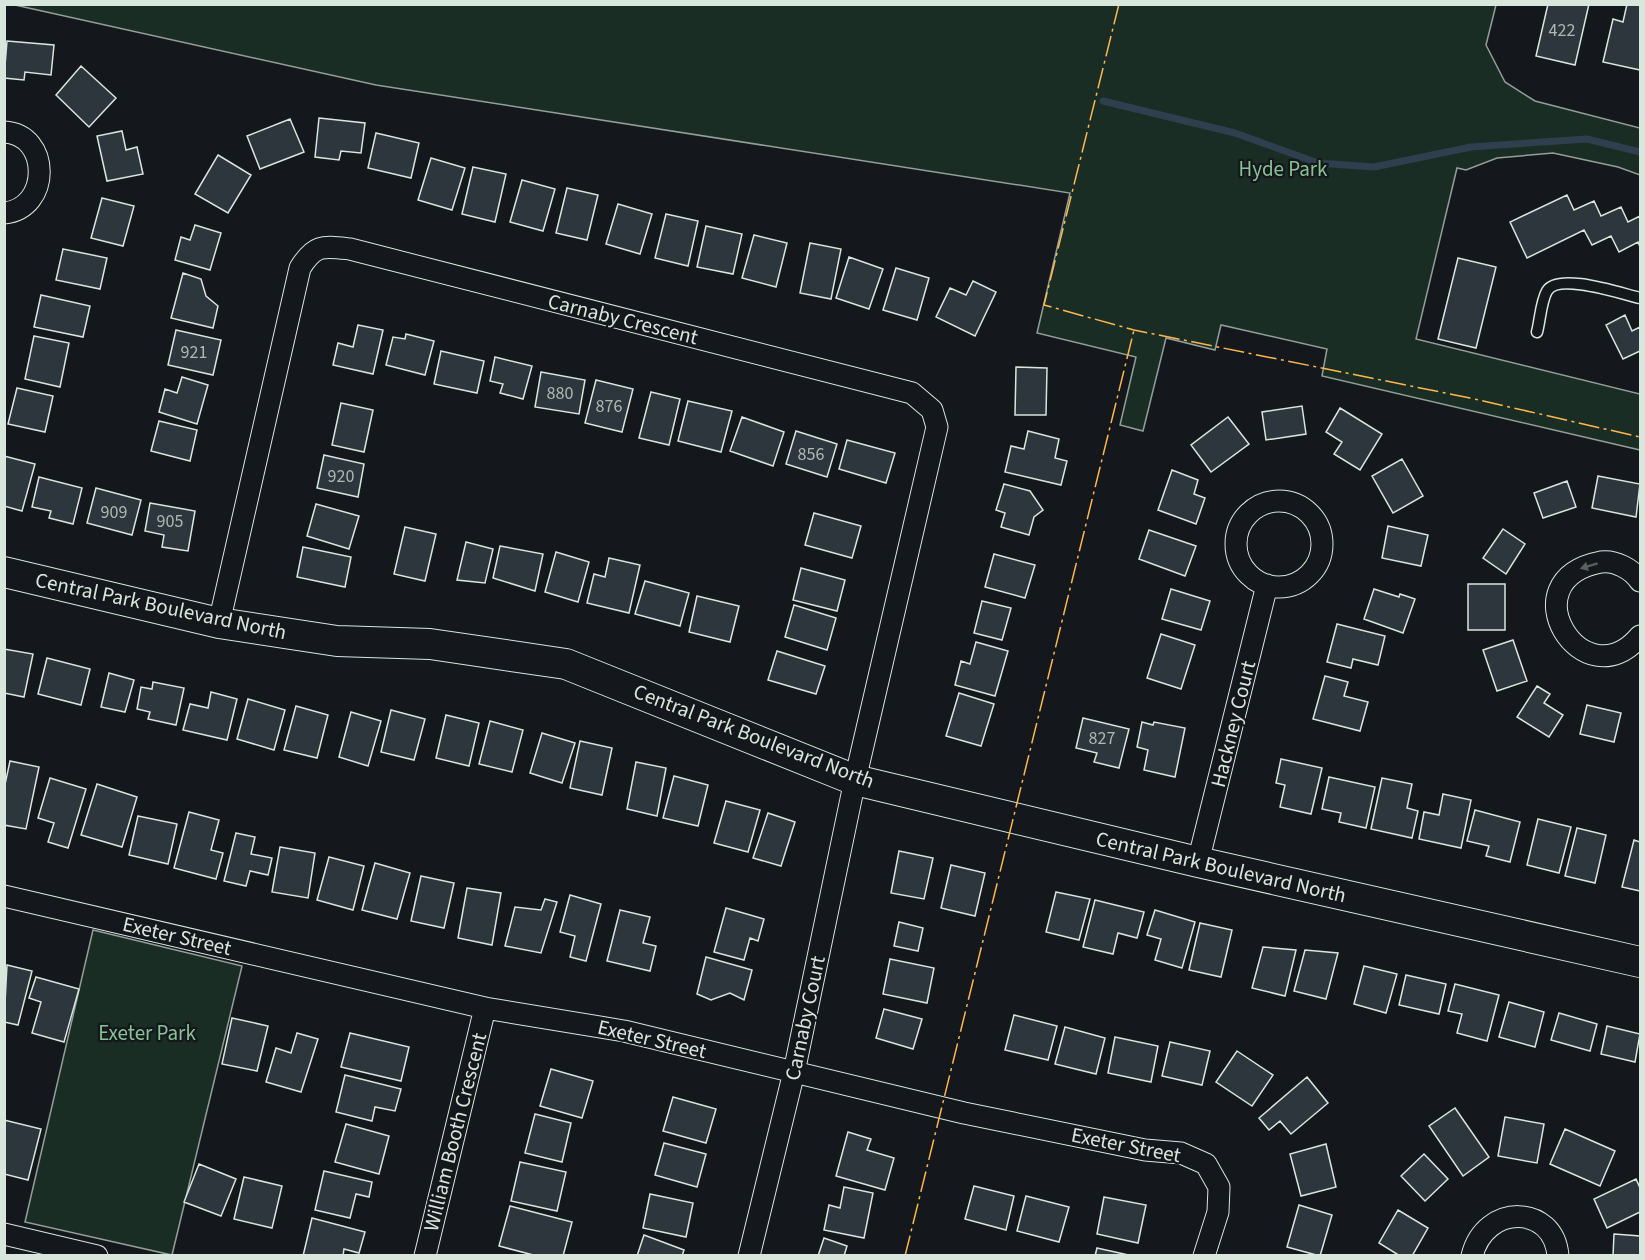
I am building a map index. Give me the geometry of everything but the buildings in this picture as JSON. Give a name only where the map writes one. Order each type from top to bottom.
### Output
[{"type":"street","points":[[4,132],[22,137],[35,150],[41,175],[31,200],[20,209],[4,213]]},
{"type":"street","name":"Carnaby Crescent","points":[[219,623],[300,268],[310,253],[324,246],[361,252],[912,393],[932,410],[937,427],[855,780]]},
{"type":"street","points":[[1266,502],[1296,503],[1315,518],[1321,531],[1322,554],[1316,567],[1307,577],[1282,587],[1268,585],[1251,576],[1240,561],[1236,546],[1238,530],[1245,517],[1266,502]]},
{"type":"street","points":[[1641,582],[1621,565],[1606,562],[1584,566],[1571,575],[1561,588],[1556,604],[1562,631],[1572,643],[1587,652],[1608,655],[1623,650],[1641,636]]},
{"type":"street","name":"Central Park Boulevard North","points":[[4,572],[219,623],[337,641],[430,644],[566,664],[855,780],[1198,862],[1641,962]]},
{"type":"street","name":"Hackney Court","points":[[1198,862],[1268,585]]},
{"type":"street","name":"Carnaby Court","points":[[749,1256],[794,1072],[855,780]]},
{"type":"street","name":"Exeter Street","points":[[4,896],[484,1008],[624,1031],[975,1115],[1144,1150],[1181,1154],[1206,1164],[1219,1187],[1218,1212],[1204,1254]]},
{"type":"street","name":"William Booth Crescent","points":[[425,1256],[484,1008]]},
{"type":"street","points":[[1472,1256],[1482,1232],[1492,1223],[1504,1217],[1518,1216],[1543,1226],[1553,1238],[1558,1256]]},
{"type":"street","points":[[4,1234],[97,1256]]},
{"type":"lane","points":[[1537,332],[1547,291],[1557,283],[1571,282],[1641,298]]},
{"type":"green space","name":"Hyde Park","points":[[15,5],[1496,5],[1486,45],[1505,82],[1535,101],[1640,128],[1640,175],[1618,167],[1553,153],[1497,158],[1466,170],[1457,168],[1416,339],[1640,394],[1640,450],[1322,376],[1327,349],[1221,325],[1215,350],[1166,338],[1143,431],[1120,425],[1136,357],[1037,333],[1070,193],[376,85]]},
{"type":"green space","name":"Exeter Park","points":[[93,930],[242,966],[172,1255],[25,1222]]},
{"type":"waterway","points":[[1103,101],[1235,133],[1318,163],[1374,167],[1471,147],[1587,139],[1640,152]]},
{"type":"power","points":[[1119,4],[1044,305],[1134,330],[1470,398],[1640,437]]},
{"type":"power","points":[[905,1256],[1134,330]]}]
